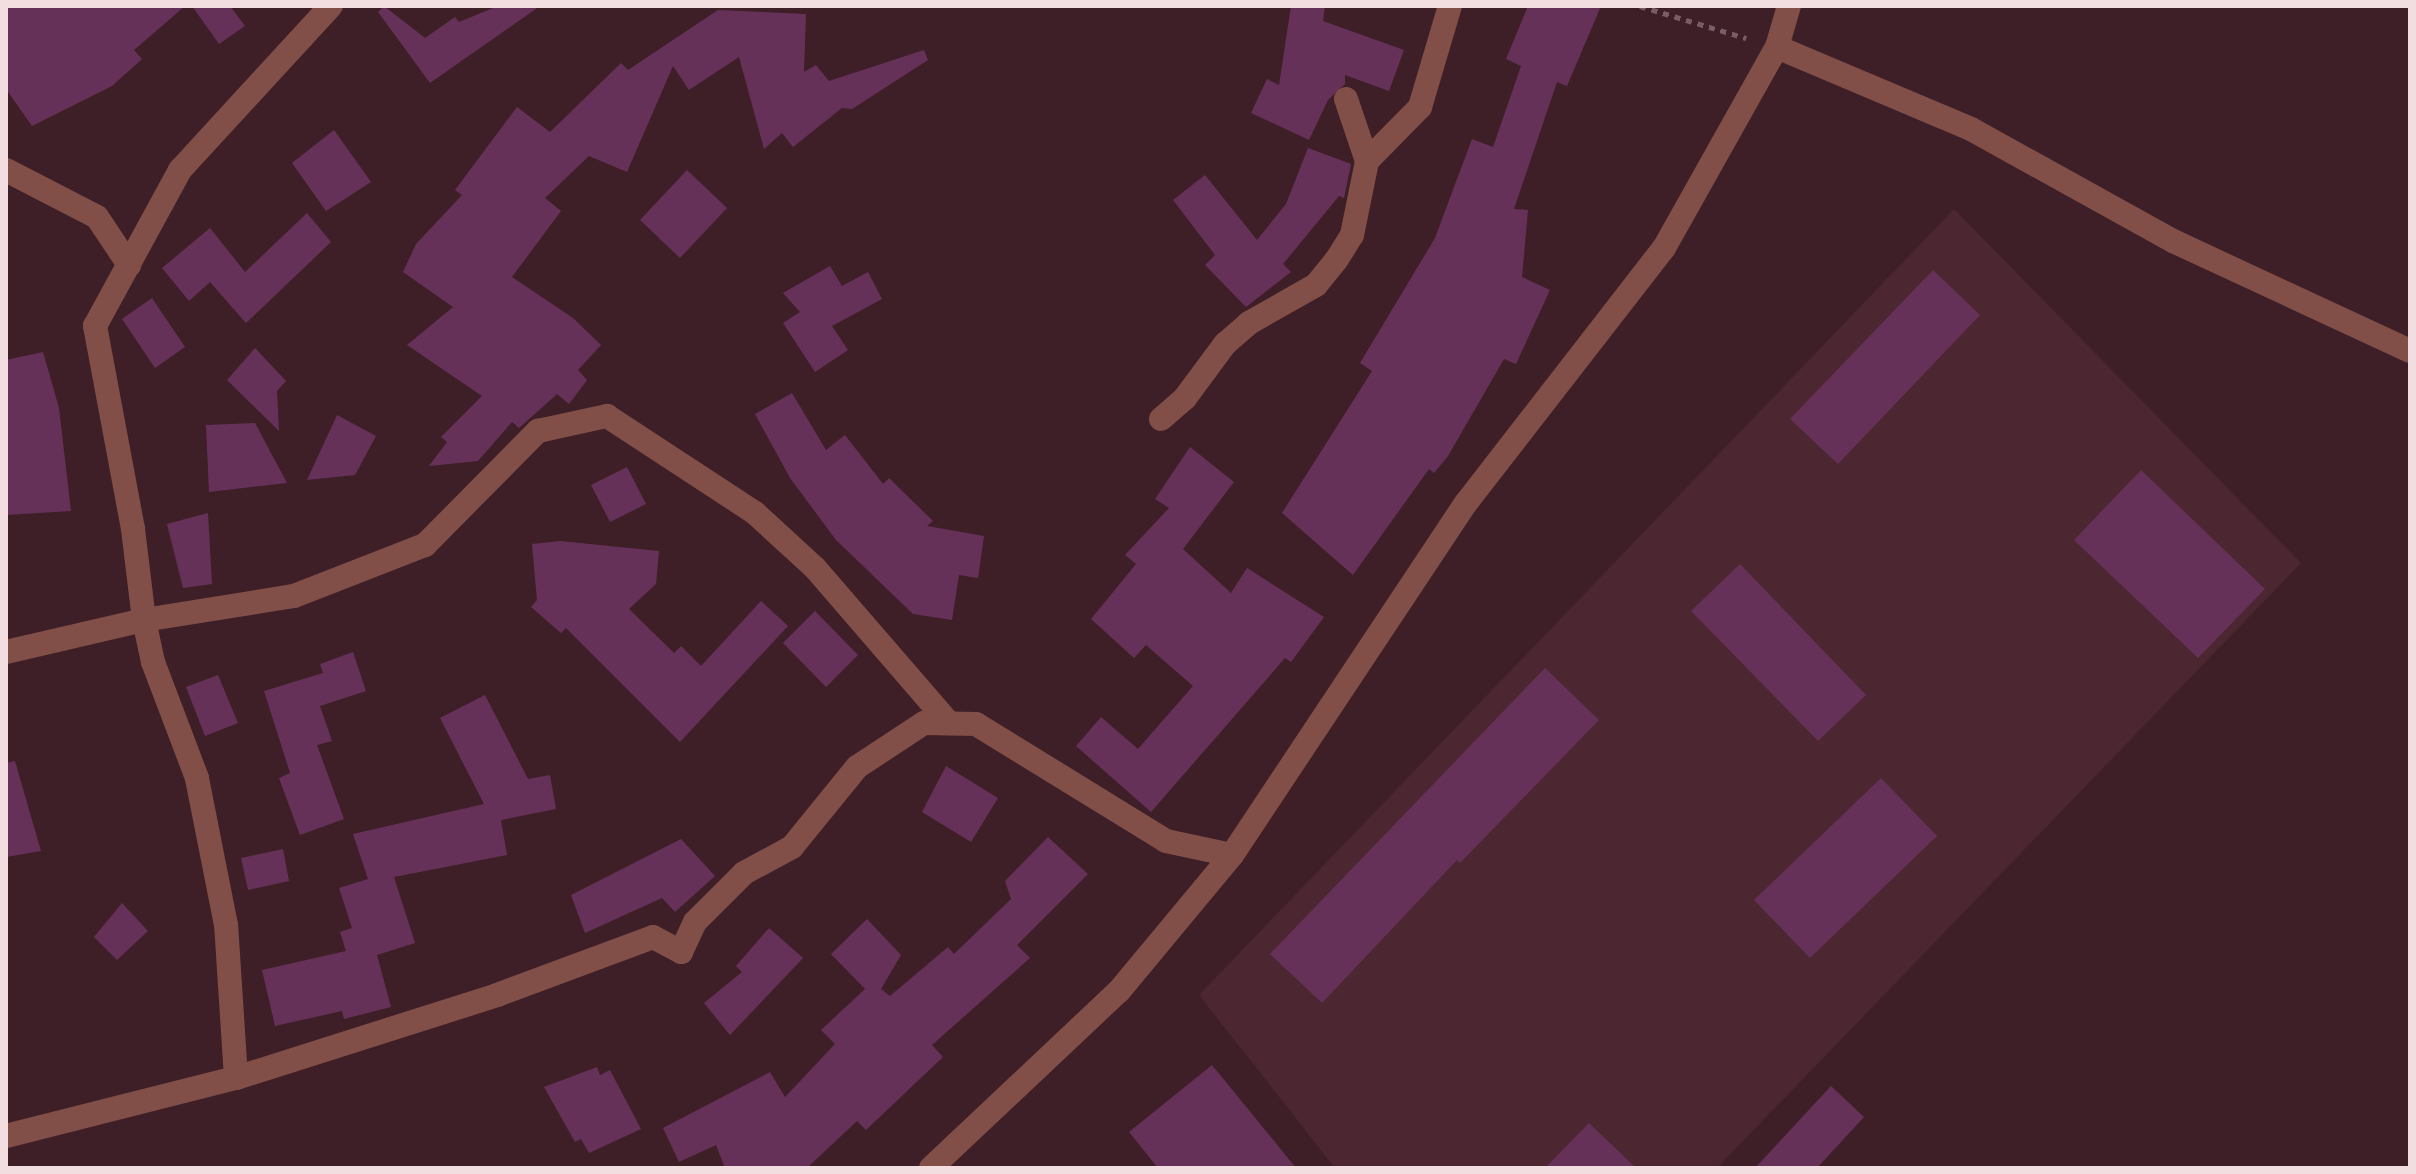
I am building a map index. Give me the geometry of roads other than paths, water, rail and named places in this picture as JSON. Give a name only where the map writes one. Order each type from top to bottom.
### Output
[{"type":"street","points":[[236,1078],[226,925],[197,778],[153,662],[144,620],[133,529],[95,326],[180,170],[331,6]]},
{"type":"street","points":[[1367,161],[1420,107],[1450,6]]},
{"type":"street","points":[[931,1168],[1119,991],[1232,855],[1466,503],[1664,248],[1777,47],[1789,6]]},
{"type":"street","points":[[1777,47],[1971,129],[2173,241],[2410,351]]},
{"type":"street","points":[[1161,419],[1185,398],[1225,344],[1249,323],[1316,285],[1352,235],[1367,161],[1346,99]]},
{"type":"street","points":[[6,170],[97,217],[129,265]]},
{"type":"street","points":[[6,652],[144,620],[294,596],[425,545],[538,431],[607,416],[755,513],[815,568],[949,723]]},
{"type":"street","points":[[6,1136],[236,1078],[497,995],[653,937],[681,952],[695,922],[744,873],[792,847],[857,767],[924,723],[976,724],[1166,841],[1232,855]]}]
